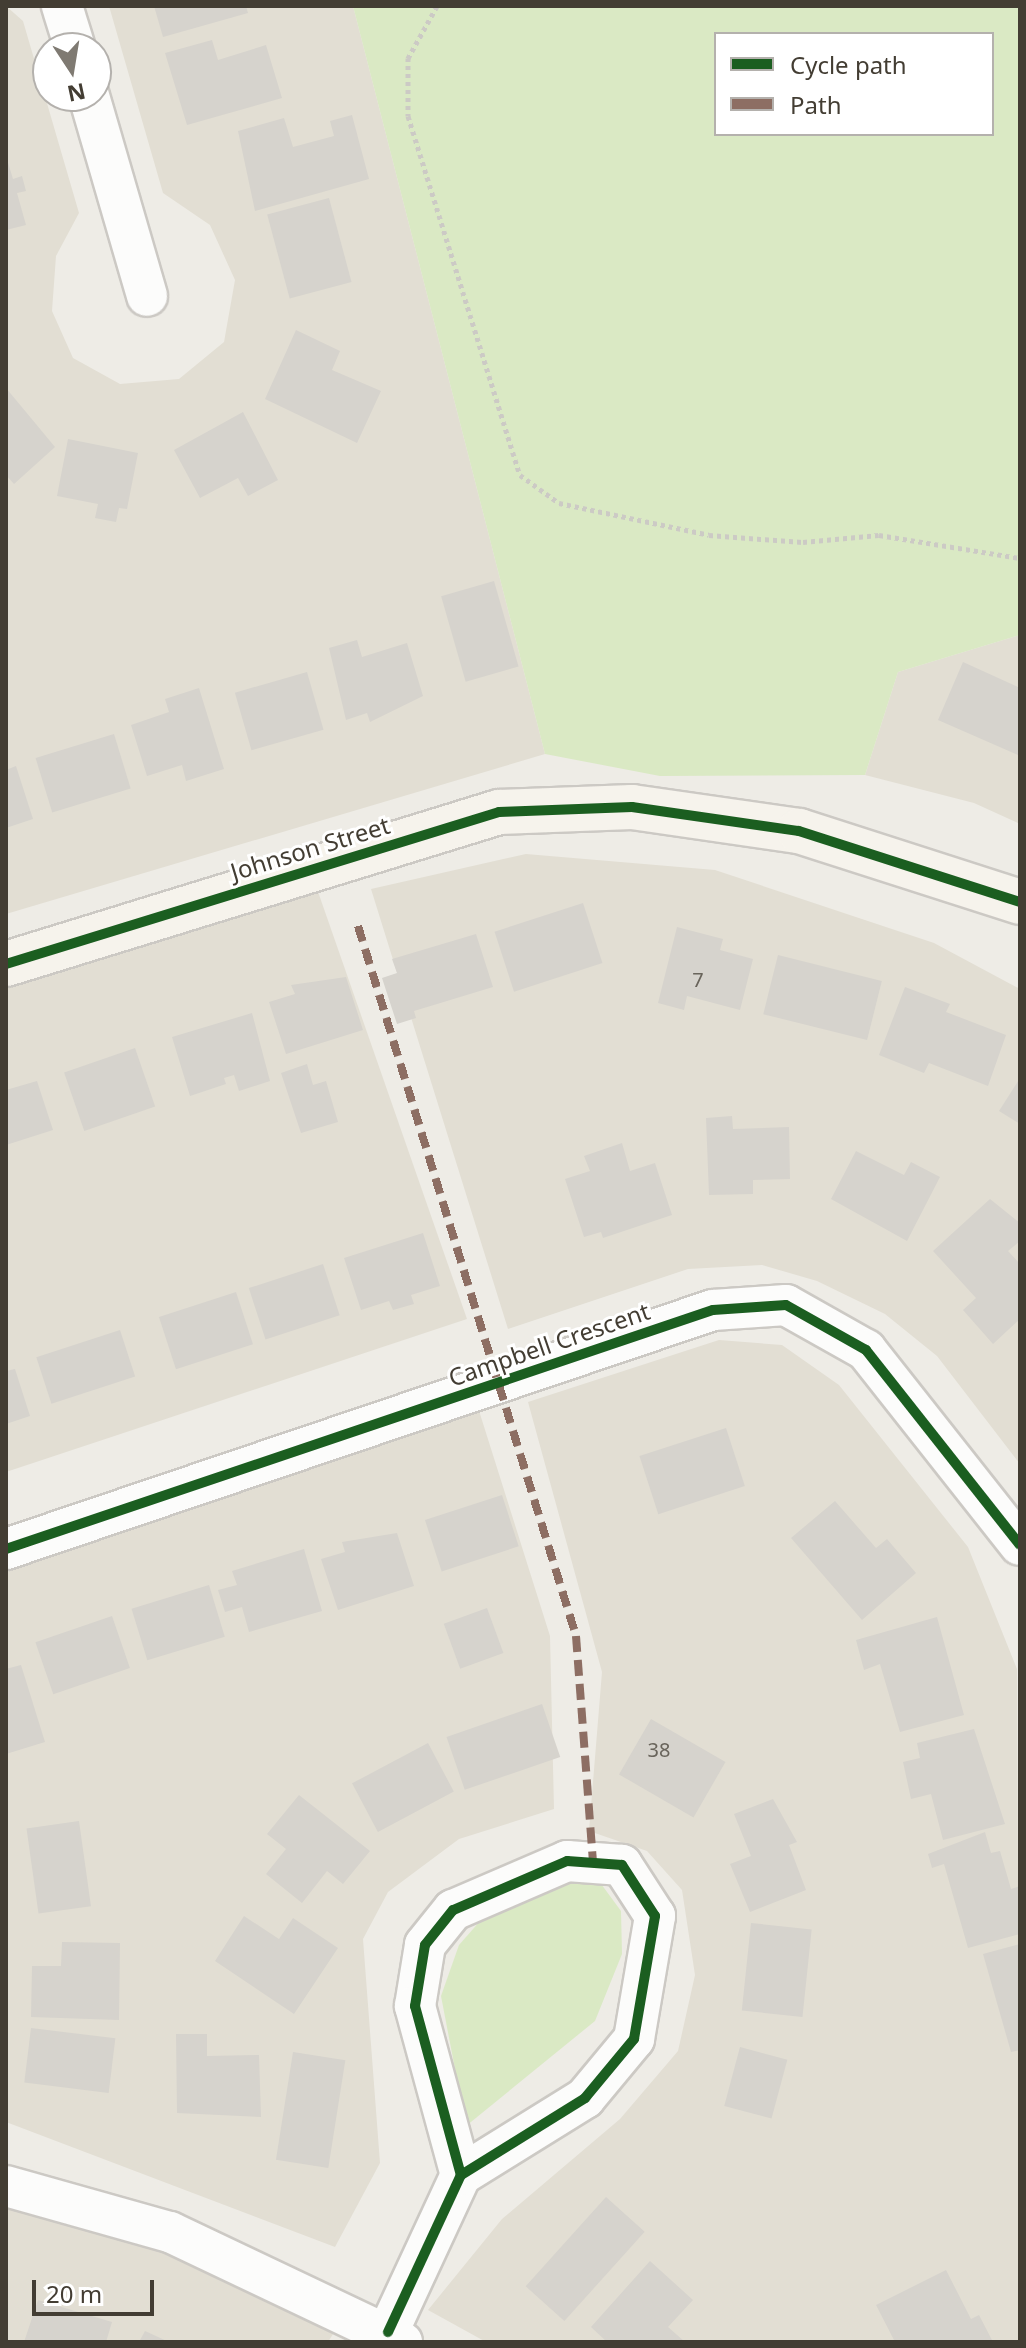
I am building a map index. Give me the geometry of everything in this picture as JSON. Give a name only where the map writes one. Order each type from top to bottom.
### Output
[{"type":"street","points":[[62,6],[70,32]]},
{"type":"street","points":[[94,112],[147,296]]},
{"type":"street","name":"Johnson Street","points":[[6,964],[499,812],[632,807],[799,831],[1020,902]]},
{"type":"street","name":"Campbell Crescent","points":[[6,1549],[713,1310],[786,1305],[866,1350],[1020,1545]]},
{"type":"street","points":[[6,2186],[170,2232],[395,2337],[461,2175],[585,2098],[634,2039],[655,1916],[622,1865],[567,1861],[453,1910],[425,1945],[415,2006],[461,2175]]},
{"type":"path","points":[[437,6],[408,58],[408,116],[479,334],[510,455],[529,484],[559,503],[709,535],[803,542],[879,535],[1020,558]]},
{"type":"shaded area","points":[[6,6],[23,21],[32,52],[32,112],[50,112],[79,213],[56,256],[52,311],[73,358],[120,384],[179,379],[224,342],[235,280],[210,225],[163,193],[109,6],[353,6],[545,754],[6,914]]},
{"type":"shaded area","points":[[1020,635],[1020,824],[974,803],[865,775],[898,672]]},
{"type":"shaded area","points":[[526,854],[715,870],[934,943],[1020,989],[1020,1464],[937,1356],[885,1314],[817,1281],[762,1265],[688,1269],[508,1329],[371,889]]},
{"type":"shaded area","points":[[316,886],[467,1319],[6,1472],[6,988]]},
{"type":"shaded area","points":[[719,1340],[782,1345],[839,1385],[968,1547],[1017,1669],[1020,2342],[486,2342],[428,2310],[502,2219],[620,2119],[678,2051],[695,1975],[682,1890],[647,1851],[589,1831],[602,1672],[528,1402]]},
{"type":"shaded area","points":[[475,1398],[550,1636],[554,1809],[459,1839],[388,1892],[363,1939],[380,2163],[335,2247],[6,2122],[6,1556]]},
{"type":"shaded area","points":[[6,2190],[262,2293],[333,2334],[328,2342],[6,2342]]},
{"type":"green space","points":[[353,6],[1020,6],[1020,635],[898,672],[865,775],[660,776],[545,754]]},
{"type":"green space","points":[[596,1877],[621,1911],[622,1954],[595,2021],[466,2126],[441,1996],[459,1945],[488,1912],[558,1882]]},
{"type":"building","points":[[154,6],[246,6],[248,13],[163,37]]},
{"type":"building","points":[[212,40],[218,60],[266,45],[282,98],[187,125],[165,53]]},
{"type":"building","points":[[352,115],[369,179],[255,211],[238,131],[284,118],[293,147],[334,136],[330,121]]},
{"type":"building","points":[[6,156],[13,179],[22,176],[26,191],[17,193],[26,225],[6,230]]},
{"type":"building","points":[[329,198],[352,282],[290,299],[267,215]]},
{"type":"building","points":[[296,330],[340,351],[332,370],[381,391],[357,443],[265,399]]},
{"type":"building","points":[[6,388],[55,447],[14,484],[6,475]]},
{"type":"building","points":[[243,412],[278,480],[248,496],[238,478],[200,498],[174,450]]},
{"type":"building","points":[[68,439],[138,453],[127,509],[119,508],[116,522],[95,518],[98,504],[57,496]]},
{"type":"building","points":[[494,581],[519,667],[466,682],[441,596]]},
{"type":"building","points":[[357,640],[362,657],[407,643],[423,696],[370,722],[367,713],[346,720],[329,648]]},
{"type":"building","points":[[963,662],[1020,688],[1020,756],[938,720]]},
{"type":"building","points":[[307,672],[324,730],[251,750],[235,693]]},
{"type":"building","points":[[199,688],[224,769],[186,781],[182,765],[147,776],[131,725],[169,712],[165,699]]},
{"type":"building","points":[[114,734],[131,789],[52,812],[36,758]]},
{"type":"building","points":[[16,766],[33,819],[6,828],[6,770]]},
{"type":"building","points":[[583,903],[602,963],[514,992],[495,932]]},
{"type":"building","points":[[677,927],[723,939],[720,950],[753,959],[740,1010],[687,996],[684,1010],[658,1003]]},
{"type":"building","points":[[476,934],[493,987],[414,1011],[416,1018],[397,1024],[382,978],[397,973],[392,959]]},
{"type":"building","points":[[778,955],[882,981],[867,1040],[763,1014]]},
{"type":"building","points":[[346,977],[363,1030],[286,1054],[269,1002],[295,994],[291,985]]},
{"type":"building","points":[[905,987],[950,1004],[946,1012],[1006,1035],[988,1086],[929,1063],[924,1073],[879,1055]]},
{"type":"building","points":[[252,1013],[270,1081],[239,1091],[234,1075],[224,1078],[226,1084],[190,1096],[172,1037]]},
{"type":"building","points":[[135,1048],[155,1107],[84,1131],[64,1072]]},
{"type":"building","points":[[307,1064],[313,1085],[326,1081],[338,1122],[301,1133],[281,1073]]},
{"type":"building","points":[[1020,1078],[1020,1124],[999,1111]]},
{"type":"building","points":[[37,1081],[53,1130],[6,1145],[6,1090]]},
{"type":"building","points":[[732,1116],[733,1129],[789,1127],[790,1179],[753,1180],[753,1194],[709,1195],[706,1118]]},
{"type":"building","points":[[622,1143],[630,1171],[655,1163],[672,1215],[603,1238],[601,1232],[584,1237],[565,1179],[590,1171],[584,1156]]},
{"type":"building","points":[[856,1151],[904,1175],[911,1162],[940,1177],[907,1241],[831,1199]]},
{"type":"building","points":[[990,1199],[1020,1223],[1020,1241],[1008,1251],[1020,1264],[1020,1319],[993,1344],[963,1310],[976,1298],[933,1251]]},
{"type":"building","points":[[423,1233],[440,1286],[411,1295],[414,1304],[393,1310],[389,1301],[361,1310],[344,1258]]},
{"type":"building","points":[[323,1264],[340,1315],[266,1339],[249,1288]]},
{"type":"building","points":[[236,1292],[253,1344],[176,1369],[159,1317]]},
{"type":"building","points":[[120,1330],[135,1377],[51,1404],[36,1357]]},
{"type":"building","points":[[15,1369],[30,1416],[6,1424],[6,1371]]},
{"type":"building","points":[[726,1428],[745,1486],[658,1514],[639,1456]]},
{"type":"building","points":[[502,1495],[519,1546],[442,1571],[425,1520]]},
{"type":"building","points":[[835,1501],[876,1548],[887,1539],[916,1573],[862,1620],[791,1538]]},
{"type":"building","points":[[397,1533],[414,1586],[338,1610],[321,1559],[345,1552],[342,1542]]},
{"type":"building","points":[[304,1549],[322,1611],[249,1632],[242,1607],[225,1612],[218,1590],[237,1585],[232,1571]]},
{"type":"building","points":[[209,1585],[225,1637],[147,1660],[132,1609]]},
{"type":"building","points":[[487,1608],[503,1653],[460,1669],[444,1624]]},
{"type":"building","points":[[112,1616],[130,1668],[53,1694],[35,1642]]},
{"type":"building","points":[[937,1617],[964,1715],[900,1732],[880,1664],[864,1670],[856,1640]]},
{"type":"building","points":[[21,1665],[45,1742],[6,1754],[6,1669]]},
{"type":"building","points":[[542,1704],[560,1757],[465,1790],[447,1737]]},
{"type":"building","points":[[651,1719],[725,1762],[693,1817],[619,1774]]},
{"type":"building","points":[[974,1729],[1005,1824],[943,1840],[931,1794],[911,1799],[903,1762],[920,1758],[917,1743]]},
{"type":"building","points":[[428,1743],[454,1792],[378,1832],[352,1783]]},
{"type":"building","points":[[299,1795],[370,1851],[343,1884],[327,1871],[302,1903],[266,1874],[286,1849],[267,1834]]},
{"type":"building","points":[[773,1799],[797,1842],[789,1845],[806,1890],[750,1912],[730,1864],[751,1856],[734,1814]]},
{"type":"building","points":[[79,1821],[91,1906],[38,1914],[27,1828]]},
{"type":"building","points":[[985,1832],[991,1853],[1000,1851],[1011,1889],[1020,1886],[1020,1934],[968,1948],[944,1864],[932,1868],[928,1854]]},
{"type":"building","points":[[244,1916],[279,1939],[293,1918],[338,1948],[294,2014],[215,1961]]},
{"type":"building","points":[[751,1923],[812,1929],[802,2017],[742,2011]]},
{"type":"building","points":[[62,1942],[120,1943],[119,2020],[31,2017],[32,1966],[61,1966]]},
{"type":"building","points":[[1020,1944],[1020,2050],[1011,2052],[983,1954]]},
{"type":"building","points":[[31,2028],[115,2038],[109,2093],[24,2083]]},
{"type":"building","points":[[176,2034],[207,2034],[207,2056],[259,2055],[261,2117],[177,2113]]},
{"type":"building","points":[[740,2047],[787,2060],[772,2119],[724,2106]]},
{"type":"building","points":[[293,2052],[345,2060],[328,2168],[276,2160]]},
{"type":"building","points":[[606,2197],[645,2232],[564,2321],[526,2286]]},
{"type":"building","points":[[650,2261],[693,2300],[668,2327],[685,2342],[607,2342],[591,2327]]},
{"type":"building","points":[[946,2270],[971,2319],[979,2315],[993,2342],[895,2342],[876,2305]]},
{"type":"building","points":[[38,2300],[112,2322],[106,2342],[24,2342]]},
{"type":"building","points":[[145,2331],[169,2342],[139,2342]]},
{"type":"marked path","points":[[358,926],[576,1636],[593,1860]]},
{"type":"cycle path","points":[[6,964],[499,812],[632,807],[799,831],[1020,902]]},
{"type":"cycle path","points":[[6,1549],[713,1310],[786,1305],[866,1350],[1020,1545]]},
{"type":"cycle path","points":[[388,2332],[461,2175],[585,2098],[634,2039],[655,1916],[622,1865],[567,1861],[453,1910],[425,1945],[415,2006],[461,2175]]}]
